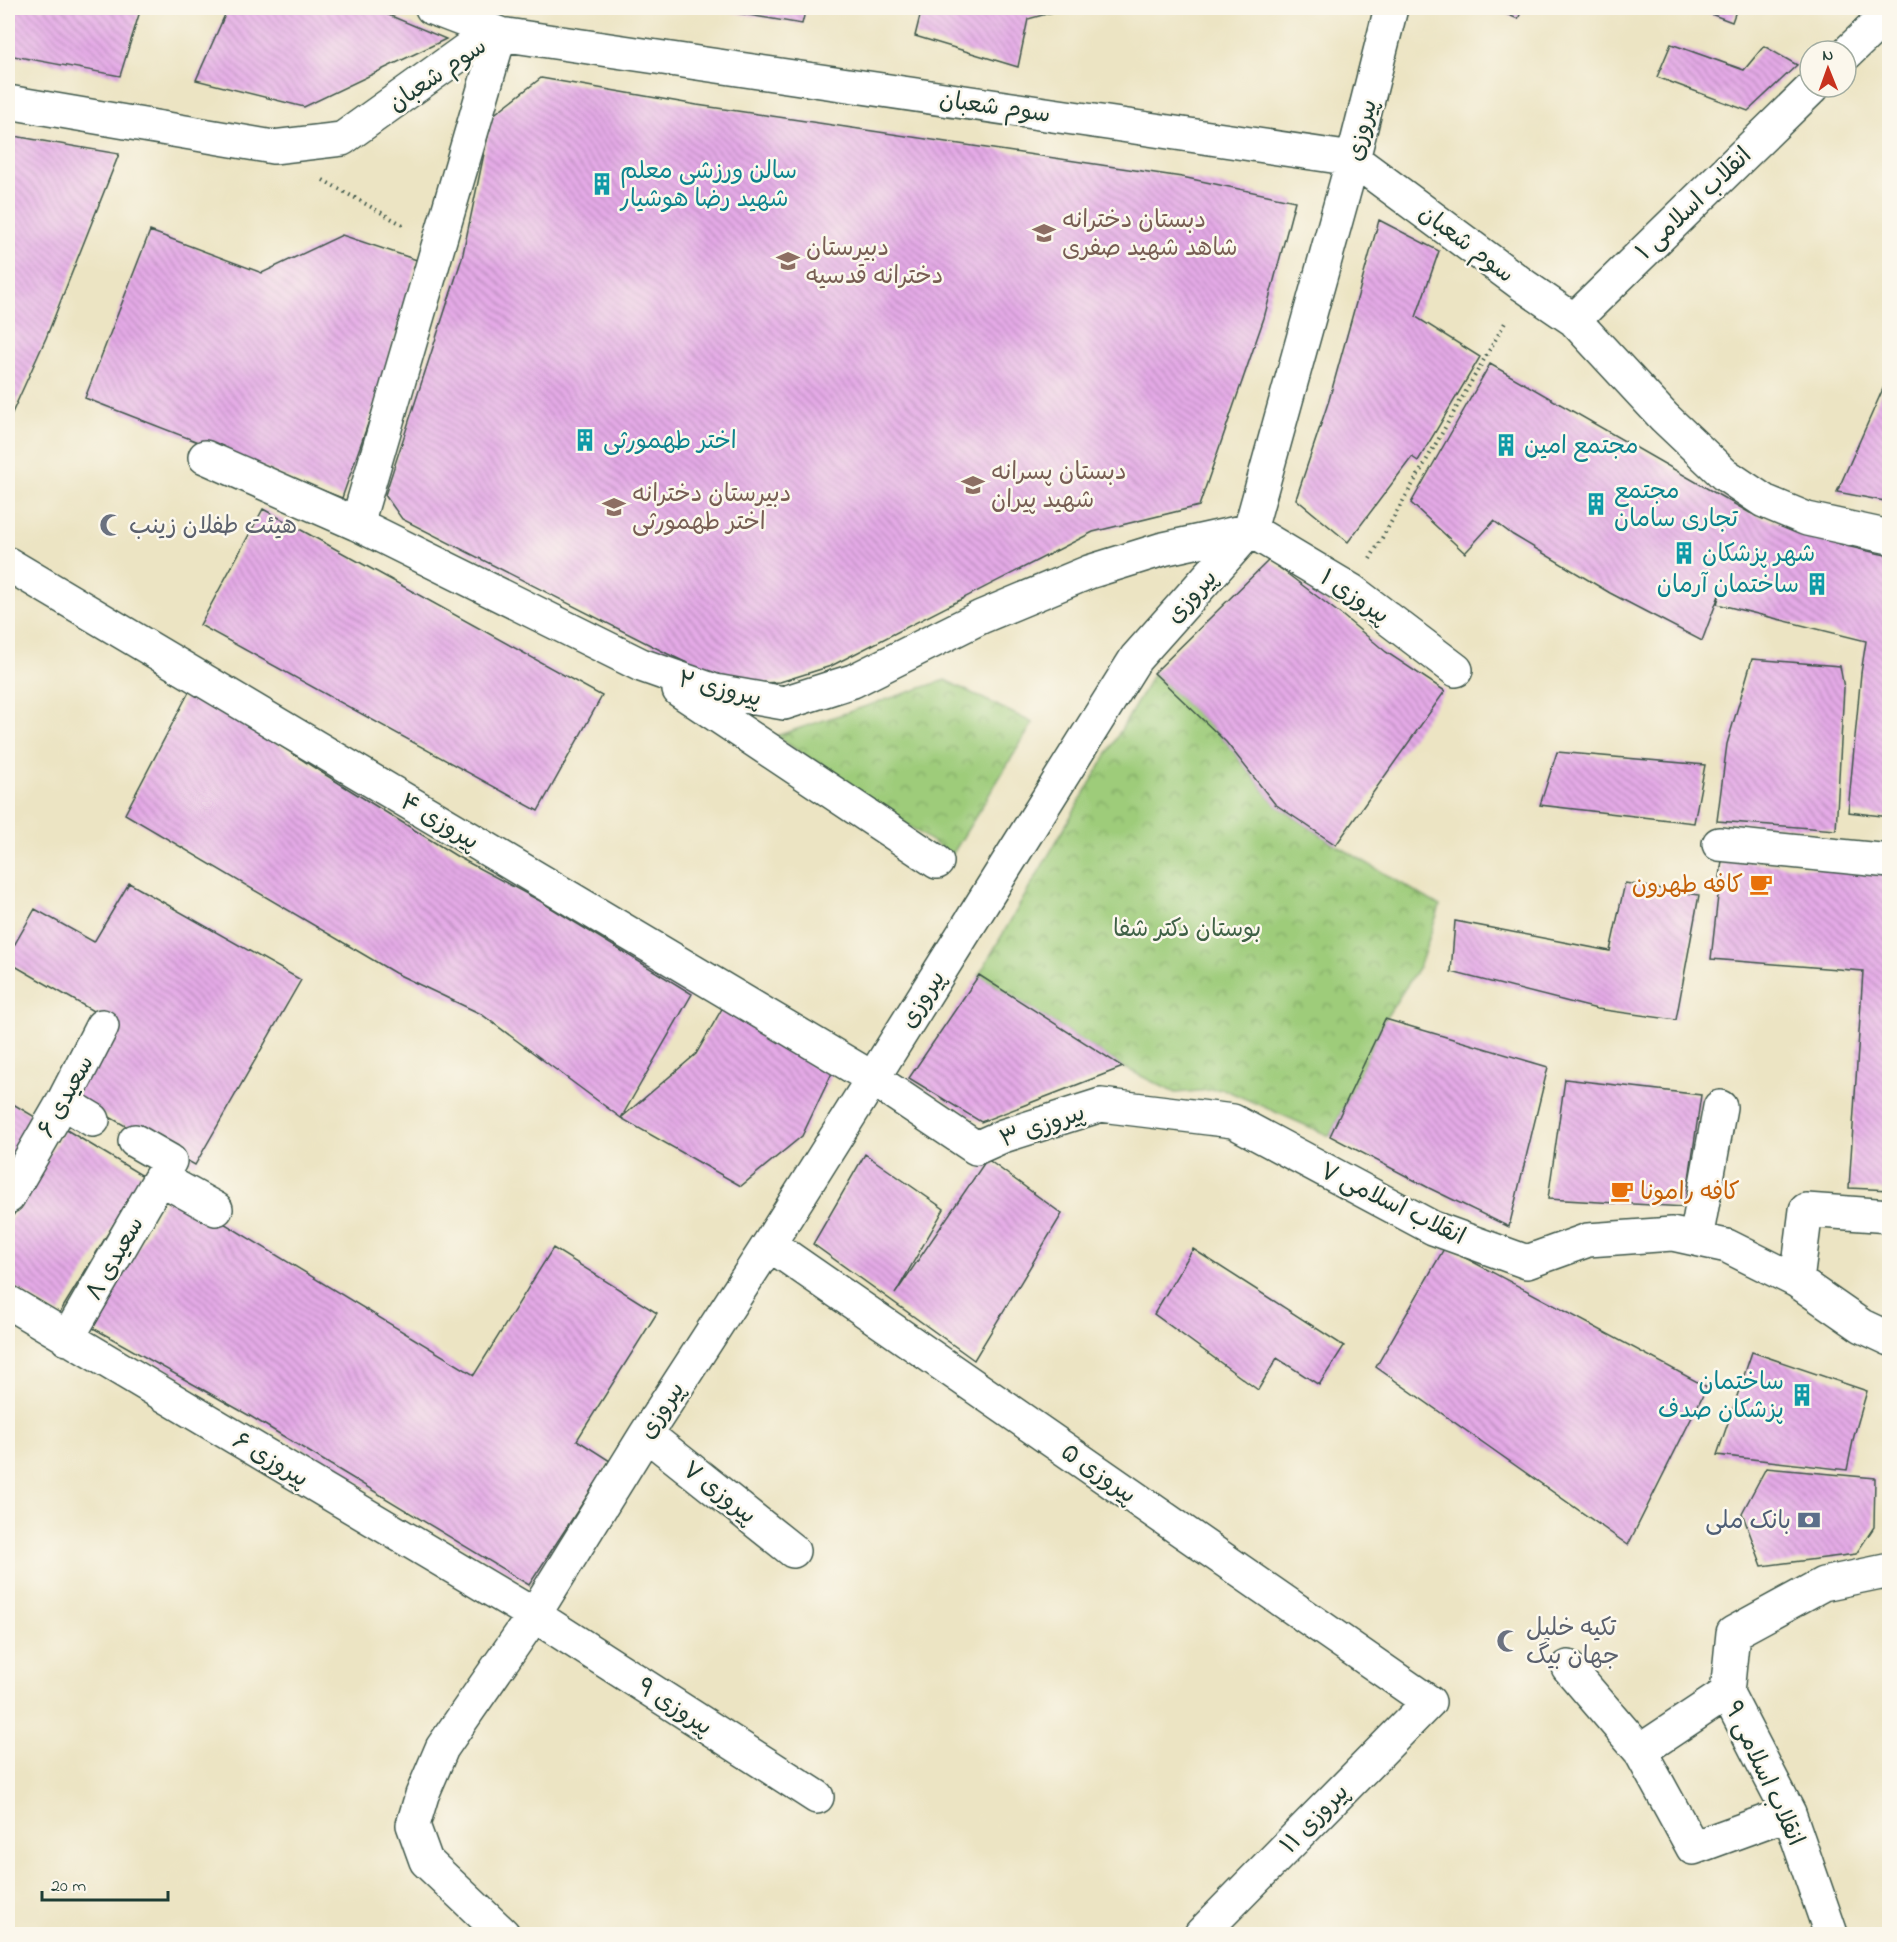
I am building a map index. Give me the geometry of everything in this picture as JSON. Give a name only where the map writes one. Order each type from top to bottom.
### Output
[{"type":"street","points":[[357,524],[500,33],[432,8]]},
{"type":"street","name":"پیروزی","points":[[502,1935],[426,1861],[413,1825],[422,1795],[442,1748],[534,1615],[1136,658],[1250,530],[1353,159],[1391,8]]},
{"type":"street","points":[[1858,43],[1890,12]]},
{"type":"street","name":"سوم شعبان","points":[[8,102],[273,147],[342,139],[466,50],[500,33],[1353,159],[1574,320],[1664,417],[1724,474],[1764,501],[1807,519],[1890,537]]},
{"type":"street","name":"انقلاب اسلامی ۱","points":[[1574,320],[1800,99]]},
{"type":"street","name":"پیروزی ۲","points":[[205,457],[357,524],[640,665],[715,692],[784,704],[853,681],[981,616],[1089,572],[1163,549],[1250,530]]},
{"type":"street","name":"پیروزی ۱","points":[[1250,530],[1352,591],[1456,670]]},
{"type":"street","name":"پیروزی ۴","points":[[8,564],[872,1078]]},
{"type":"street","points":[[640,665],[937,862]]},
{"type":"street","points":[[1719,844],[1890,861]]},
{"type":"street","name":"سعیدی ۶","points":[[8,1197],[63,1101],[102,1026]]},
{"type":"street","name":"پیروزی ۳","points":[[872,1078],[976,1148],[1003,1136],[1101,1105],[1233,1121]]},
{"type":"street","points":[[63,1101],[93,1120]]},
{"type":"street","points":[[1696,1239],[1720,1107]]},
{"type":"street","name":"انقلاب اسلامی ۷","points":[[1233,1121],[1433,1228],[1527,1262],[1588,1240],[1672,1234],[1696,1239],[1727,1246],[1797,1281],[1862,1326],[1890,1339]]},
{"type":"street","name":"سعیدی ۸","points":[[67,1339],[170,1161],[135,1141]]},
{"type":"street","points":[[160,1178],[216,1209]]},
{"type":"street","points":[[1797,1281],[1806,1210],[1890,1216]]},
{"type":"street","name":"پیروزی ۵","points":[[769,1244],[1428,1702]]},
{"type":"street","name":"پیروزی ۶","points":[[8,1302],[534,1615]]},
{"type":"street","name":"پیروزی ۷","points":[[646,1434],[793,1551]]},
{"type":"street","name":"انقلاب اسلامی ۹","points":[[1831,1935],[1789,1813],[1727,1693],[1733,1633],[1823,1584],[1890,1570]]},
{"type":"street","name":"پیروزی ۹","points":[[534,1615],[817,1797]]},
{"type":"street","points":[[1568,1667],[1640,1751],[1693,1848],[1789,1813]]},
{"type":"street","points":[[1640,1751],[1727,1693]]},
{"type":"street","name":"پیروزی ۱۱","points":[[1201,1935],[1428,1702]]},
{"type":"path","points":[[319,178],[439,245]]},
{"type":"path","points":[[1352,591],[1510,314],[1523,285]]},
{"type":"green space","name":"بوستان دکتر شفا","points":[[1154,673],[1226,742],[1275,804],[1336,845],[1440,906],[1420,965],[1385,1019],[1330,1136],[1223,1089],[1175,1093],[1123,1067],[979,975]]},
{"type":"green space","points":[[945,680],[1033,723],[952,855],[776,736]]},
{"type":"building","points":[[8,8],[141,8],[120,76],[8,55]]},
{"type":"building","points":[[228,8],[372,8],[446,39],[304,107],[196,80]]},
{"type":"building","points":[[707,8],[806,8],[802,24]]},
{"type":"building","points":[[922,8],[1068,8],[1028,19],[1018,67],[915,36]]},
{"type":"building","points":[[1492,8],[1523,8],[1518,19]]},
{"type":"building","points":[[1695,8],[1737,8],[1732,22]]},
{"type":"building","points":[[1671,44],[1744,70],[1764,46],[1797,65],[1748,111],[1657,77]]},
{"type":"building","points":[[541,78],[697,105],[1182,177],[1295,201],[1264,318],[1199,506],[1093,532],[831,666],[780,682],[747,684],[719,678],[668,654],[402,519],[385,495],[462,258],[492,116]]},
{"type":"building","points":[[8,135],[119,154],[46,338],[8,422]]},
{"type":"building","points":[[1379,220],[1439,251],[1416,317],[1480,357],[1418,461],[1412,457],[1348,542],[1296,499],[1329,400]]},
{"type":"building","points":[[150,231],[262,273],[342,235],[417,260],[378,395],[342,498],[85,398]]},
{"type":"building","points":[[1490,364],[1750,513],[1846,546],[1890,556],[1890,817],[1848,812],[1866,641],[1717,604],[1721,590],[1702,641],[1610,593],[1513,535],[1494,521],[1465,553],[1411,503]]},
{"type":"building","points":[[1890,373],[1890,502],[1837,492]]},
{"type":"building","points":[[263,509],[602,696],[538,811],[200,625]]},
{"type":"building","points":[[1269,560],[1386,652],[1445,691],[1336,845],[1275,804],[1226,742],[1154,673]]},
{"type":"building","points":[[1752,659],[1840,666],[1844,688],[1836,830],[1717,821],[1727,744]]},
{"type":"building","points":[[191,688],[458,857],[540,901],[692,994],[621,1118],[481,1014],[395,973],[125,814]]},
{"type":"building","points":[[1557,752],[1705,765],[1694,823],[1540,805]]},
{"type":"building","points":[[1722,860],[1890,875],[1890,1190],[1849,1188],[1863,971],[1711,959]]},
{"type":"building","points":[[129,883],[301,980],[195,1165],[72,1096],[114,1023],[8,962],[8,956],[35,909],[94,942]]},
{"type":"building","points":[[1625,883],[1699,895],[1676,1020],[1597,1009],[1451,972],[1455,921],[1610,951]]},
{"type":"building","points":[[979,975],[1123,1067],[981,1122],[909,1078]]},
{"type":"building","points":[[723,1007],[832,1073],[802,1136],[741,1186],[621,1118],[696,1054]]},
{"type":"building","points":[[1385,1019],[1548,1067],[1509,1227],[1330,1136]]},
{"type":"building","points":[[1565,1079],[1701,1095],[1685,1207],[1548,1199]]},
{"type":"building","points":[[8,1101],[35,1117],[8,1165]]},
{"type":"building","points":[[65,1129],[143,1176],[59,1314],[8,1283],[8,1224]]},
{"type":"building","points":[[865,1154],[944,1209],[895,1294],[987,1159],[1062,1214],[974,1360],[813,1244]]},
{"type":"building","points":[[171,1191],[474,1375],[553,1248],[657,1313],[577,1440],[610,1461],[529,1585],[250,1416],[93,1328]]},
{"type":"building","points":[[1445,1247],[1707,1387],[1628,1545],[1376,1367]]},
{"type":"building","points":[[1193,1249],[1344,1346],[1319,1385],[1277,1358],[1258,1390],[1154,1314]]},
{"type":"building","points":[[1752,1352],[1867,1391],[1847,1470],[1717,1455]]},
{"type":"building","name":"بانک ملی","points":[[1766,1468],[1875,1478],[1874,1527],[1856,1554],[1762,1566],[1742,1513]]},
{"type":"place","name":"سالن ورزشی معلم شهید رضا هوشیار","points":[[602,184]]},
{"type":"place","name":"دبستان دخترانه شاهد شهید صفری","points":[[1044,233]]},
{"type":"place","name":"دبیرستان دخترانه قدسیه","points":[[788,261]]},
{"type":"place","name":"اختر طهمورثی","points":[[585,440]]},
{"type":"place","name":"مجتمع امین","points":[[1506,445]]},
{"type":"place","name":"دبستان پسرانه شهید پیران","points":[[973,485]]},
{"type":"place","name":"مجتمع تجاری سامان","points":[[1596,504]]},
{"type":"place","name":"دبیرستان دخترانه اختر طهمورثی","points":[[614,507]]},
{"type":"place","name":"هیئت طفلان زینب","points":[[111,525]]},
{"type":"place","name":"شهر پزشکان","points":[[1684,553]]},
{"type":"place","name":"ساختمان آرمان","points":[[1817,584]]},
{"type":"place","name":"کافه طهرون","points":[[1761,884]]},
{"type":"place","name":"کافه رامونا","points":[[1622,1191]]},
{"type":"place","name":"ساختمان پزشکان صدف","points":[[1802,1395]]},
{"type":"place","name":"بانک ملی","points":[[1809,1520]]},
{"type":"place","name":"تکیه خلیل جهان بیگ","points":[[1508,1641]]}]
